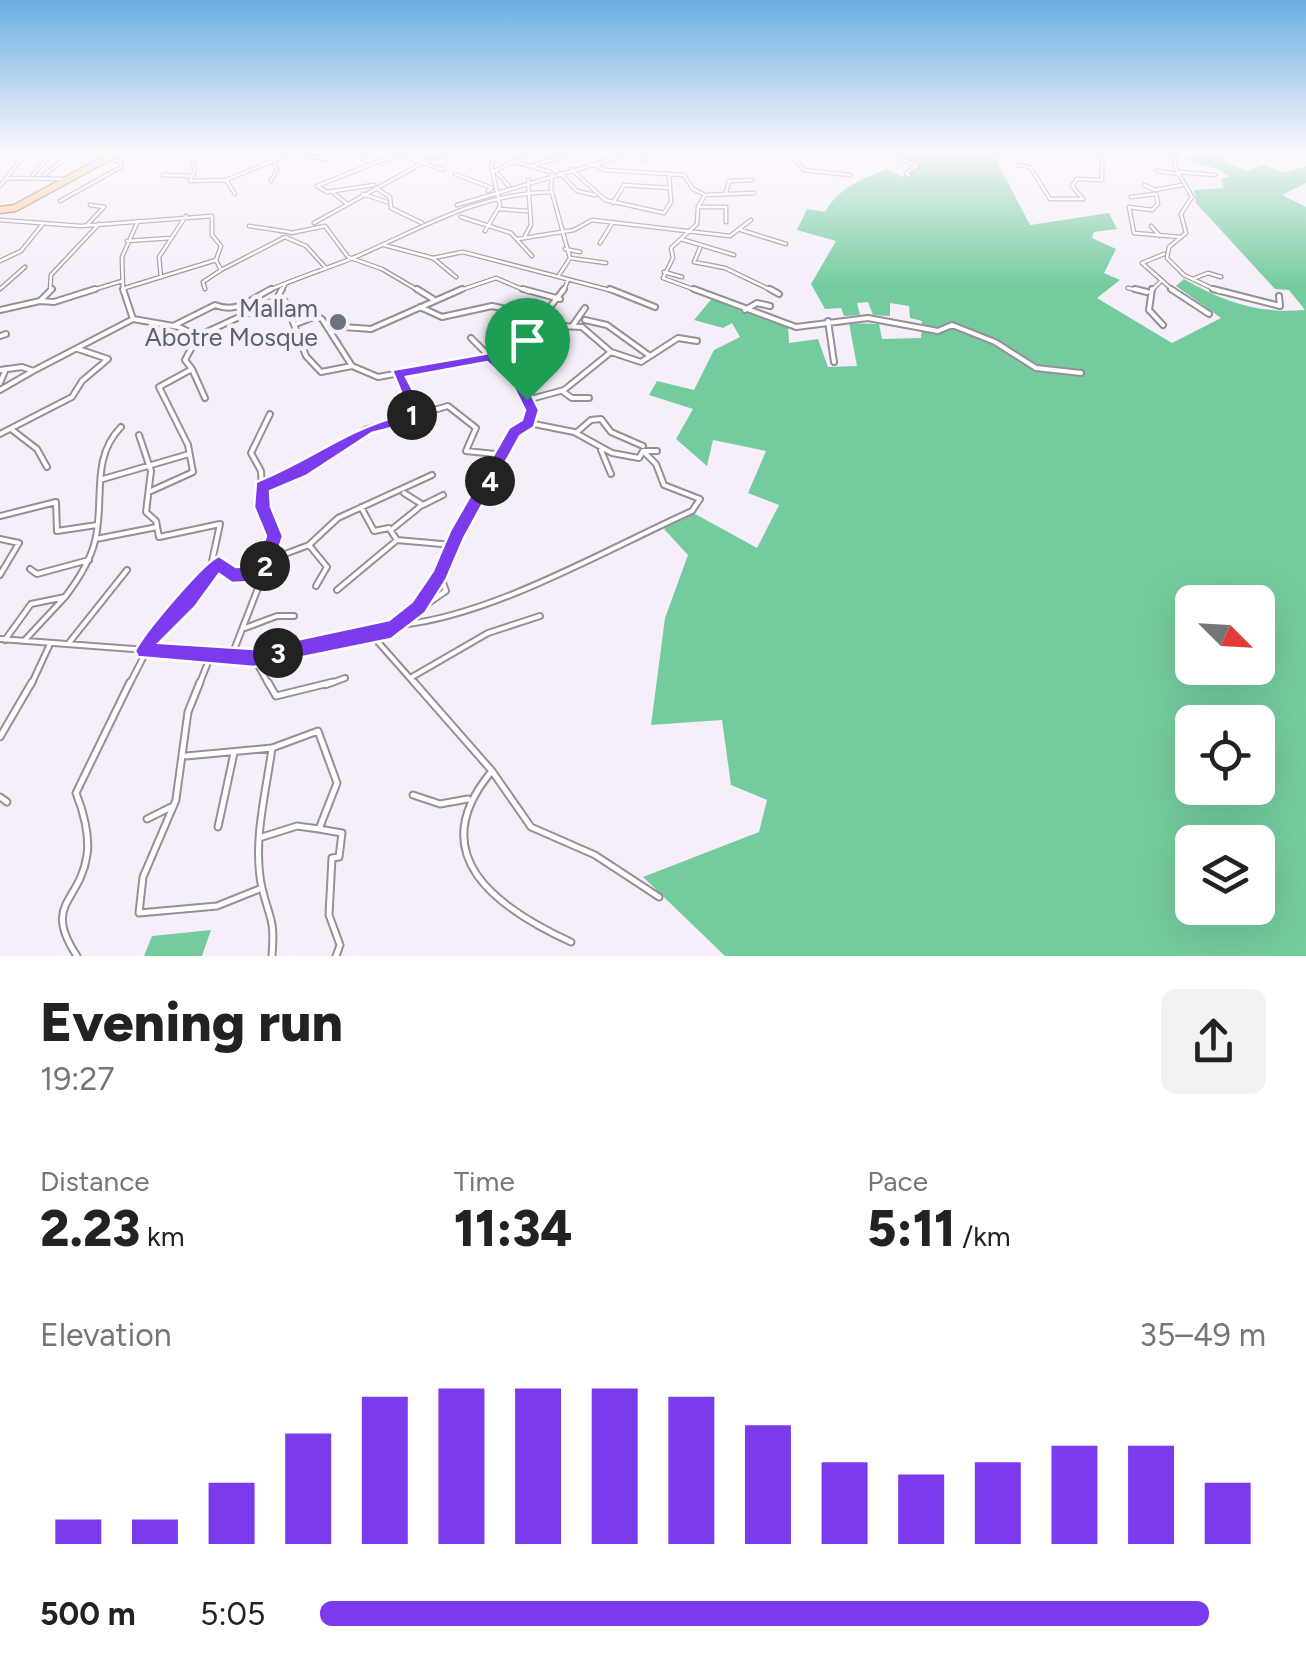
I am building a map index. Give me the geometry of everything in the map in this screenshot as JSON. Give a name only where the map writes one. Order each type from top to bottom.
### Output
[{"type":"main road","points":[[1,214],[38,196]]},
{"type":"street","points":[[60,200],[68,196]]},
{"type":"street","points":[[336,196],[346,203]]},
{"type":"street","points":[[316,225],[316,220],[361,196]]},
{"type":"street","points":[[369,196],[388,202],[422,223]]},
{"type":"street","points":[[388,202],[390,196]]},
{"type":"street","points":[[173,326],[215,305],[228,310],[241,307],[384,245],[480,196]]},
{"type":"street","points":[[452,207],[498,196],[499,208],[485,231]]},
{"type":"street","points":[[520,238],[530,225],[528,196]]},
{"type":"street","points":[[553,196],[570,258]]},
{"type":"street","points":[[598,196],[629,208],[664,213]]},
{"type":"street","points":[[613,203],[618,196]]},
{"type":"street","points":[[658,225],[670,196]]},
{"type":"street","points":[[705,196],[698,207],[700,219],[672,248],[673,258],[664,272],[664,278],[678,286],[796,327],[868,318],[938,331],[952,326],[996,342],[1036,368],[1081,372]]},
{"type":"street","points":[[1048,196],[1084,199],[1081,196]]},
{"type":"street","points":[[1130,198],[1141,196]]},
{"type":"street","points":[[1157,196],[1158,204],[1152,210],[1129,207],[1134,234],[1180,237]]},
{"type":"street","points":[[1191,196],[1180,214],[1187,230],[1164,254],[1142,261],[1160,282],[1210,314]]},
{"type":"street","points":[[644,210],[648,202]]},
{"type":"street","points":[[87,225],[104,207],[90,205]]},
{"type":"street","points":[[698,207],[726,207],[726,222]]},
{"type":"street","points":[[499,208],[528,211]]},
{"type":"street","points":[[600,243],[629,208]]},
{"type":"street","points":[[1,214],[42,225],[212,216],[212,235],[221,246],[216,260]]},
{"type":"street","points":[[162,278],[159,257],[186,216]]},
{"type":"street","points":[[461,218],[520,238],[564,232],[592,220],[691,229],[714,236],[741,230],[752,220]]},
{"type":"street","points":[[133,319],[125,305],[125,288],[119,274],[127,241],[138,221]]},
{"type":"street","points":[[40,301],[53,289],[51,275],[99,224]]},
{"type":"street","points":[[0,262],[21,252],[42,225]]},
{"type":"street","points":[[205,289],[203,282],[222,270],[291,233],[316,225],[328,228],[352,258],[382,268],[434,299]]},
{"type":"street","points":[[249,226],[291,233]]},
{"type":"street","points":[[1151,226],[1160,236]]},
{"type":"street","points":[[741,230],[786,244]]},
{"type":"street","points":[[285,237],[306,246],[326,268]]},
{"type":"street","points":[[127,241],[171,238]]},
{"type":"street","points":[[520,238],[532,256]]},
{"type":"street","points":[[681,239],[700,248],[734,255]]},
{"type":"street","points":[[384,245],[433,258],[456,277]]},
{"type":"street","points":[[700,248],[694,262],[725,268],[779,294]]},
{"type":"street","points":[[566,249],[580,252]]},
{"type":"street","points":[[433,258],[463,252],[485,261],[599,284],[655,307]]},
{"type":"street","points":[[1164,254],[1193,280],[1225,294],[1280,306],[1279,296]]},
{"type":"street","points":[[570,258],[606,264]]},
{"type":"street","points":[[560,275],[570,258]]},
{"type":"street","points":[[216,260],[222,270]]},
{"type":"street","points":[[125,288],[216,260]]},
{"type":"street","points":[[0,289],[25,267]]},
{"type":"street","points":[[664,272],[682,277]]},
{"type":"street","points":[[1193,280],[1208,273],[1221,277]]},
{"type":"street","points":[[329,326],[371,329],[434,299],[499,278],[522,290],[560,299]]},
{"type":"street","points":[[501,368],[517,355],[540,350],[536,325],[560,299],[568,280]]},
{"type":"street","points":[[0,310],[40,301],[54,302],[122,281]]},
{"type":"street","points":[[1148,292],[1160,282]]},
{"type":"street","points":[[206,398],[184,360],[198,336],[276,300],[285,285]]},
{"type":"street","points":[[1128,288],[1148,292]]},
{"type":"street","points":[[1148,292],[1151,315],[1163,325]]},
{"type":"street","points":[[276,300],[286,304],[306,356],[321,372],[352,366],[378,377],[490,357]]},
{"type":"street","points":[[745,310],[757,303],[770,306]]},
{"type":"street","points":[[418,306],[442,316],[481,304],[519,305],[542,317]]},
{"type":"street","points":[[241,307],[244,313]]},
{"type":"street","points":[[573,325],[585,308]]},
{"type":"street","points":[[296,324],[316,316],[329,326],[352,366]]},
{"type":"street","points":[[0,390],[133,319],[173,326],[198,336]]},
{"type":"street","points":[[585,320],[608,325],[650,356]]},
{"type":"street","points":[[828,321],[834,362]]},
{"type":"street","points":[[536,325],[587,329],[611,352],[632,362],[650,356],[678,338],[696,341]]},
{"type":"street","points":[[418,608],[505,456],[514,432],[528,423],[532,410],[519,384],[471,338]]},
{"type":"street","points":[[0,434],[72,397],[82,381],[108,359],[78,349]]},
{"type":"street","points":[[527,400],[562,391],[596,368],[611,352]]},
{"type":"street","points":[[535,354],[537,360]]},
{"type":"street","points":[[151,490],[192,475],[190,454],[160,387],[192,368]]},
{"type":"street","points":[[0,383],[3,369],[33,371]]},
{"type":"street","points":[[397,373],[417,432]]},
{"type":"street","points":[[562,391],[572,398],[589,398]]},
{"type":"street","points":[[262,487],[300,472],[368,429],[414,414],[454,407],[476,428],[466,451],[505,456]]},
{"type":"street","points":[[232,656],[275,536],[262,507],[261,470],[251,453],[270,414]]},
{"type":"street","points":[[576,433],[590,420],[601,419],[611,432],[643,448],[657,450]]},
{"type":"street","points":[[528,423],[553,433],[576,433],[601,450],[629,458],[638,458],[643,448]]},
{"type":"street","points":[[23,642],[65,598],[88,560],[96,539],[102,461],[113,432],[121,426]]},
{"type":"street","points":[[11,428],[36,449],[47,467]]},
{"type":"street","points":[[139,435],[149,467],[151,490],[146,512],[163,539],[218,522],[214,566]]},
{"type":"street","points":[[3,640],[254,658],[396,626],[437,621],[492,601],[692,511],[700,498],[664,485],[656,464],[643,448]]},
{"type":"street","points":[[601,450],[611,474]]},
{"type":"street","points":[[103,480],[190,454]]},
{"type":"street","points":[[269,560],[309,545],[328,525],[432,475]]},
{"type":"street","points":[[402,491],[423,505]]},
{"type":"street","points":[[361,507],[374,531],[391,530],[443,495]]},
{"type":"street","points":[[0,516],[56,502],[57,531],[97,526]]},
{"type":"street","points":[[96,539],[157,527]]},
{"type":"street","points":[[391,530],[397,540]]},
{"type":"street","points":[[0,539],[18,542],[0,575]]},
{"type":"street","points":[[337,590],[397,540],[453,545]]},
{"type":"street","points":[[309,545],[327,566],[316,586]]},
{"type":"street","points":[[30,569],[37,574],[88,560]]},
{"type":"street","points":[[77,956],[62,933],[60,915],[87,856],[83,810],[76,793],[117,719],[144,651],[214,566],[219,563],[232,575],[252,572],[262,576]]},
{"type":"street","points":[[68,644],[127,570]]},
{"type":"street","points":[[396,626],[446,590],[440,575]]},
{"type":"street","points":[[3,640],[31,604],[65,598]]},
{"type":"street","points":[[245,628],[278,616],[294,616]]},
{"type":"street","points":[[410,678],[435,661],[466,650],[479,638],[540,616]]},
{"type":"street","points":[[371,634],[492,772],[530,827],[595,855],[660,897]]},
{"type":"street","points":[[0,737],[50,644]]},
{"type":"street","points":[[211,655],[188,712],[186,756],[176,800],[143,876],[139,913],[173,909],[186,914],[242,901],[262,888]]},
{"type":"street","points":[[254,658],[276,696],[301,693],[345,678]]},
{"type":"street","points":[[186,756],[272,748],[318,730],[338,783],[319,829]]},
{"type":"street","points":[[272,748],[258,838],[262,888],[275,920],[272,956]]},
{"type":"street","points":[[218,827],[234,752]]},
{"type":"street","points":[[492,772],[468,799],[464,854],[468,866],[498,900],[571,942]]},
{"type":"street","points":[[413,795],[440,804],[468,799]]},
{"type":"street","points":[[0,797],[7,802]]},
{"type":"street","points":[[146,819],[165,813],[176,800]]},
{"type":"street","points":[[258,838],[297,826],[342,833],[339,857],[332,858],[329,916],[339,936],[336,956]]},
{"type":"green space","points":[[838,196],[1015,196],[1030,225],[1109,213],[1117,229],[1094,232],[1092,238],[1116,249],[1104,273],[1120,280],[1097,298],[1172,343],[1221,318],[1176,286],[1184,279],[1242,305],[1305,310],[1289,290],[1275,289],[1196,203],[1195,196],[1283,196],[1306,207],[1306,956],[725,956],[643,877],[759,832],[767,800],[731,785],[722,720],[651,725],[665,618],[688,555],[664,529],[688,510],[757,548],[779,505],[748,493],[766,451],[713,440],[707,466],[676,439],[693,409],[649,395],[657,381],[694,390],[714,350],[740,337],[732,323],[723,328],[694,320],[714,296],[788,324],[789,343],[818,339],[828,367],[857,366],[849,323],[879,324],[882,339],[921,338],[922,321],[910,318],[909,306],[890,303],[890,316],[873,315],[868,302],[857,303],[860,315],[844,316],[841,308],[825,309],[811,284],[836,241],[797,230],[807,209],[825,212]]},
{"type":"green space","points":[[211,930],[202,956],[144,956],[152,936]]},
{"type":"place","name":"Mallam Abotre Mosque","points":[[338,322]]},
{"type":"route","points":[[490,357],[519,384],[527,400],[532,417],[514,432],[501,464],[456,536],[440,575],[418,608],[396,626],[384,633],[254,658],[144,651],[214,566],[221,564],[232,575],[258,572],[262,576],[275,536],[262,507],[262,487],[300,472],[368,429],[414,414],[397,373],[490,357]]}]
